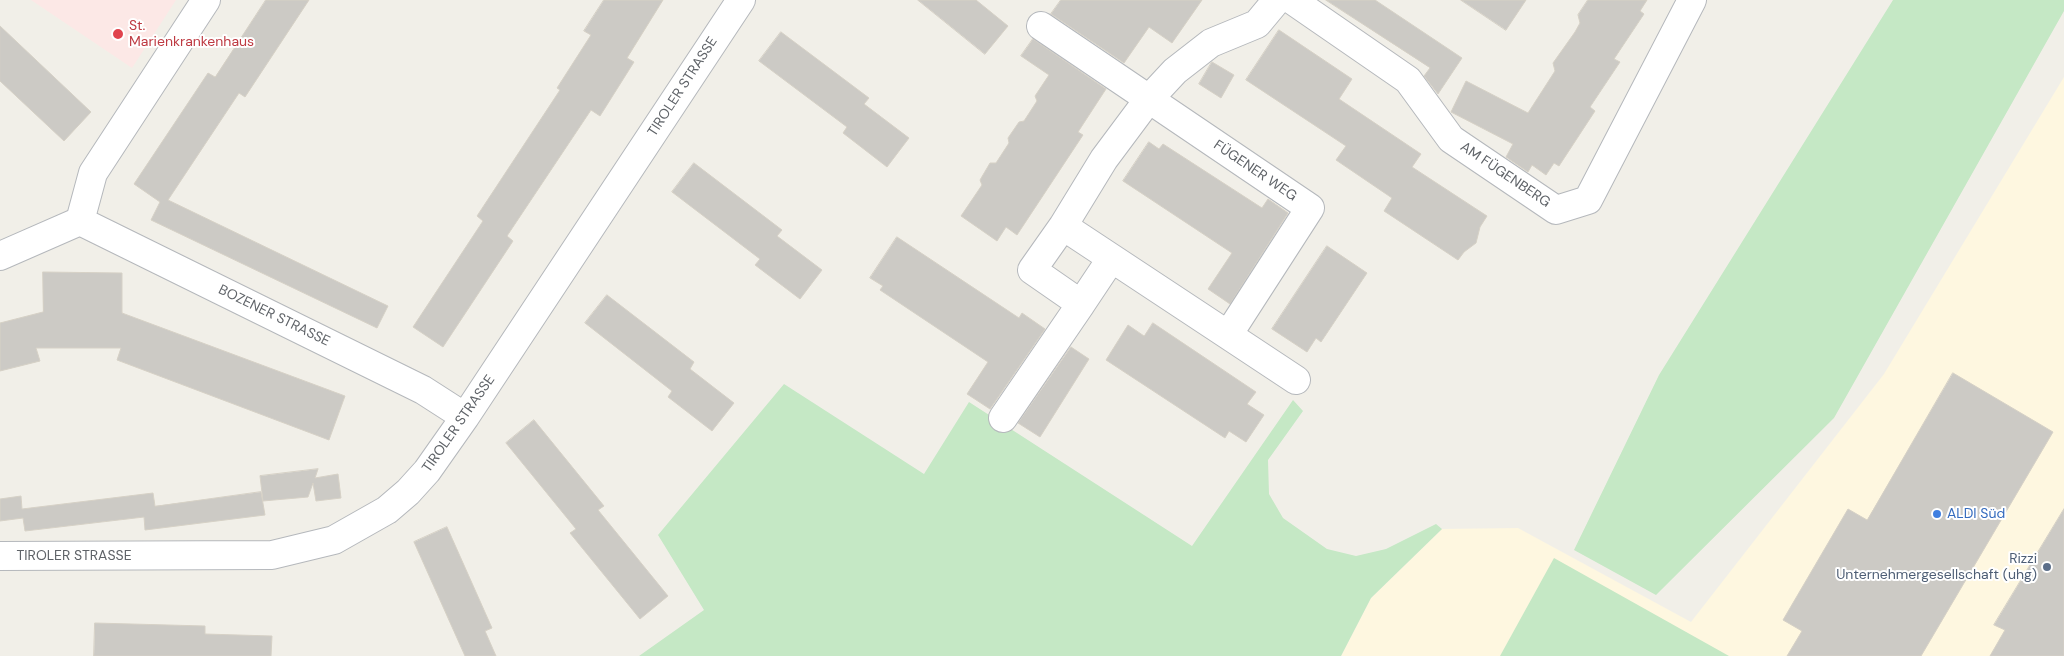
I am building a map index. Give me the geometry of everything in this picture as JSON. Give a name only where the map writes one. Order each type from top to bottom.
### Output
[{"type":"street","points":[[0,256],[80,220],[92,173],[206,0]]},
{"type":"street","name":"TIROLER STRASSE","points":[[0,556],[272,555],[334,540],[387,510],[408,492],[427,471],[465,417],[741,0]]},
{"type":"street","points":[[1081,304],[1032,270],[1063,226],[1104,159],[1148,100],[1174,71],[1211,43],[1257,24],[1277,0]]},
{"type":"street","name":"AM FÜGENBERG","points":[[1292,0],[1408,80],[1451,139],[1556,210],[1588,200],[1692,0]]},
{"type":"street","name":"FÜGENER WEG","points":[[1041,26],[1310,208],[1228,335]]},
{"type":"street","name":"BOZENER STRASSE","points":[[80,220],[423,390],[465,417]]},
{"type":"street","points":[[1063,226],[1296,380]]},
{"type":"street","points":[[1004,418],[1111,259]]},
{"type":"shaded area","name":"St. Marienkrankenhaus","points":[[31,0],[176,0],[132,68]]},
{"type":"shaded area","points":[[2064,77],[2064,656],[1341,656],[1371,598],[1442,529],[1518,528],[1691,622],[1884,374]]},
{"type":"green space","points":[[1893,0],[2064,0],[2064,11],[1834,418],[1656,595],[1574,550],[1659,375]]},
{"type":"green space","points":[[784,384],[924,474],[969,402],[1192,546],[1293,400],[1303,411],[1268,460],[1269,494],[1283,518],[1327,549],[1356,556],[1386,549],[1436,524],[1442,529],[1371,598],[1341,656],[639,656],[704,610],[658,535]]},
{"type":"green space","points":[[1554,558],[1729,656],[1500,656]]},
{"type":"building","points":[[266,0],[309,0],[245,97],[239,93],[168,200],[388,306],[377,328],[151,220],[160,202],[134,184],[208,73],[215,77]]},
{"type":"building","points":[[604,0],[663,0],[627,58],[634,62],[600,116],[591,110],[507,236],[513,241],[443,347],[413,327],[483,221],[477,216],[560,90],[557,88],[591,35],[584,31]]},
{"type":"building","points":[[918,0],[976,0],[1008,26],[985,54]]},
{"type":"building","points":[[1061,0],[1202,0],[1172,43],[1149,27],[1124,63],[1051,14]]},
{"type":"building","points":[[1326,0],[1375,0],[1462,58],[1438,94],[1424,76],[1430,68]]},
{"type":"building","points":[[1461,0],[1526,0],[1506,30]]},
{"type":"building","points":[[1588,0],[1647,0],[1640,11],[1644,14],[1614,59],[1620,62],[1590,107],[1595,111],[1559,166],[1554,163],[1546,175],[1532,165],[1528,172],[1506,157],[1513,144],[1451,112],[1466,81],[1528,113],[1555,71],[1553,63],[1580,23],[1578,15]]},
{"type":"building","points":[[0,26],[91,112],[64,141],[0,81]]},
{"type":"building","points":[[1279,30],[1352,79],[1339,99],[1421,154],[1412,167],[1487,216],[1480,227],[1476,243],[1464,252],[1458,260],[1384,211],[1392,198],[1336,160],[1346,146],[1246,80]]},
{"type":"building","points":[[781,32],[869,98],[864,104],[909,138],[887,167],[843,133],[847,127],[759,61]]},
{"type":"building","points":[[1033,39],[1106,89],[1078,132],[1083,135],[1017,235],[1006,227],[997,241],[961,216],[982,185],[980,180],[990,163],[996,163],[1009,143],[1008,138],[1019,122],[1024,121],[1037,101],[1035,96],[1049,75],[1021,56]]},
{"type":"building","points":[[1212,62],[1234,75],[1221,98],[1199,84]]},
{"type":"building","points":[[1149,142],[1159,149],[1163,144],[1262,208],[1268,199],[1288,213],[1230,304],[1208,289],[1232,253],[1123,181]]},
{"type":"building","points":[[694,163],[782,230],[777,236],[822,270],[800,299],[755,265],[760,259],[672,192]]},
{"type":"building","points":[[897,237],[1019,318],[1022,313],[1045,329],[990,409],[967,394],[988,362],[880,290],[883,286],[870,278]]},
{"type":"building","points":[[1327,246],[1367,273],[1321,342],[1316,338],[1307,352],[1272,329]]},
{"type":"building","points":[[43,272],[122,273],[122,313],[345,396],[329,440],[117,360],[121,348],[36,348],[40,361],[0,371],[0,323],[43,312]]},
{"type":"building","points":[[607,295],[694,362],[690,369],[734,403],[712,431],[668,397],[672,391],[585,323]]},
{"type":"building","points":[[1153,323],[1256,392],[1247,404],[1264,415],[1246,442],[1229,431],[1225,438],[1106,360],[1128,325],[1144,336]]},
{"type":"building","points":[[1071,347],[1089,359],[1040,437],[1018,423]]},
{"type":"building","name":"ALDI Süd","points":[[1953,373],[2053,432],[1921,656],[1787,656],[1802,631],[1783,620],[1848,509],[1867,520]]},
{"type":"building","points":[[534,420],[604,506],[598,510],[668,596],[640,619],[570,533],[576,529],[506,443]]},
{"type":"building","points":[[318,469],[315,478],[338,474],[341,498],[316,501],[313,483],[308,497],[263,501],[260,476]]},
{"type":"building","points":[[261,492],[265,515],[145,530],[144,517],[25,531],[23,518],[0,521],[0,499],[21,496],[22,509],[153,493],[155,506]]},
{"type":"building","name":"Rizzi Unternehmergesellschaft (uhg)","points":[[2064,509],[2064,656],[1990,656],[2005,630],[1994,625]]},
{"type":"building","points":[[447,527],[492,628],[485,631],[496,656],[465,656],[414,542]]},
{"type":"building","points":[[95,623],[205,626],[205,634],[272,636],[271,656],[94,656]]},
{"type":"place","name":"St. Marienkrankenhaus","points":[[118,34]]},
{"type":"place","name":"ALDI Süd","points":[[1937,514]]},
{"type":"place","name":"Rizzi Unternehmergesellschaft (uhg)","points":[[2047,567]]}]
